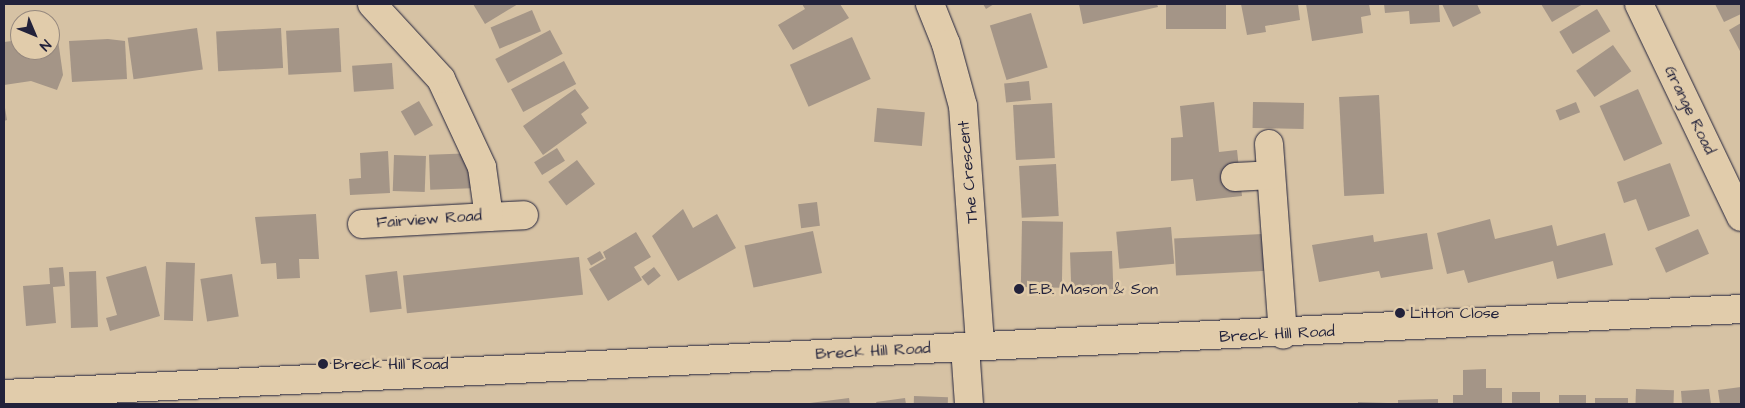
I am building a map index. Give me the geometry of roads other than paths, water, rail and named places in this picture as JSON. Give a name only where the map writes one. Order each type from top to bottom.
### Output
[{"type":"street","name":"Fairview Road","points":[[362,224],[489,217],[482,167],[441,79],[372,4]]},
{"type":"street","name":"The Crescent","points":[[930,4],[946,44],[963,106],[972,346],[969,404]]},
{"type":"street","name":"Grange Road","points":[[1639,4],[1741,217]]},
{"type":"street","points":[[1269,144],[1283,334]]},
{"type":"street","points":[[1235,177],[1271,175]]},
{"type":"street","points":[[489,217],[524,215]]},
{"type":"street","name":"Breck Hill Road","points":[[4,394],[972,346],[1283,334],[1741,309]]},
{"type":"place","name":"E.B. Mason & Son","points":[[1019,289]]},
{"type":"place","name":"Litton Close","points":[[1400,313]]},
{"type":"place","name":"Breck Hill Road","points":[[323,364]]}]
